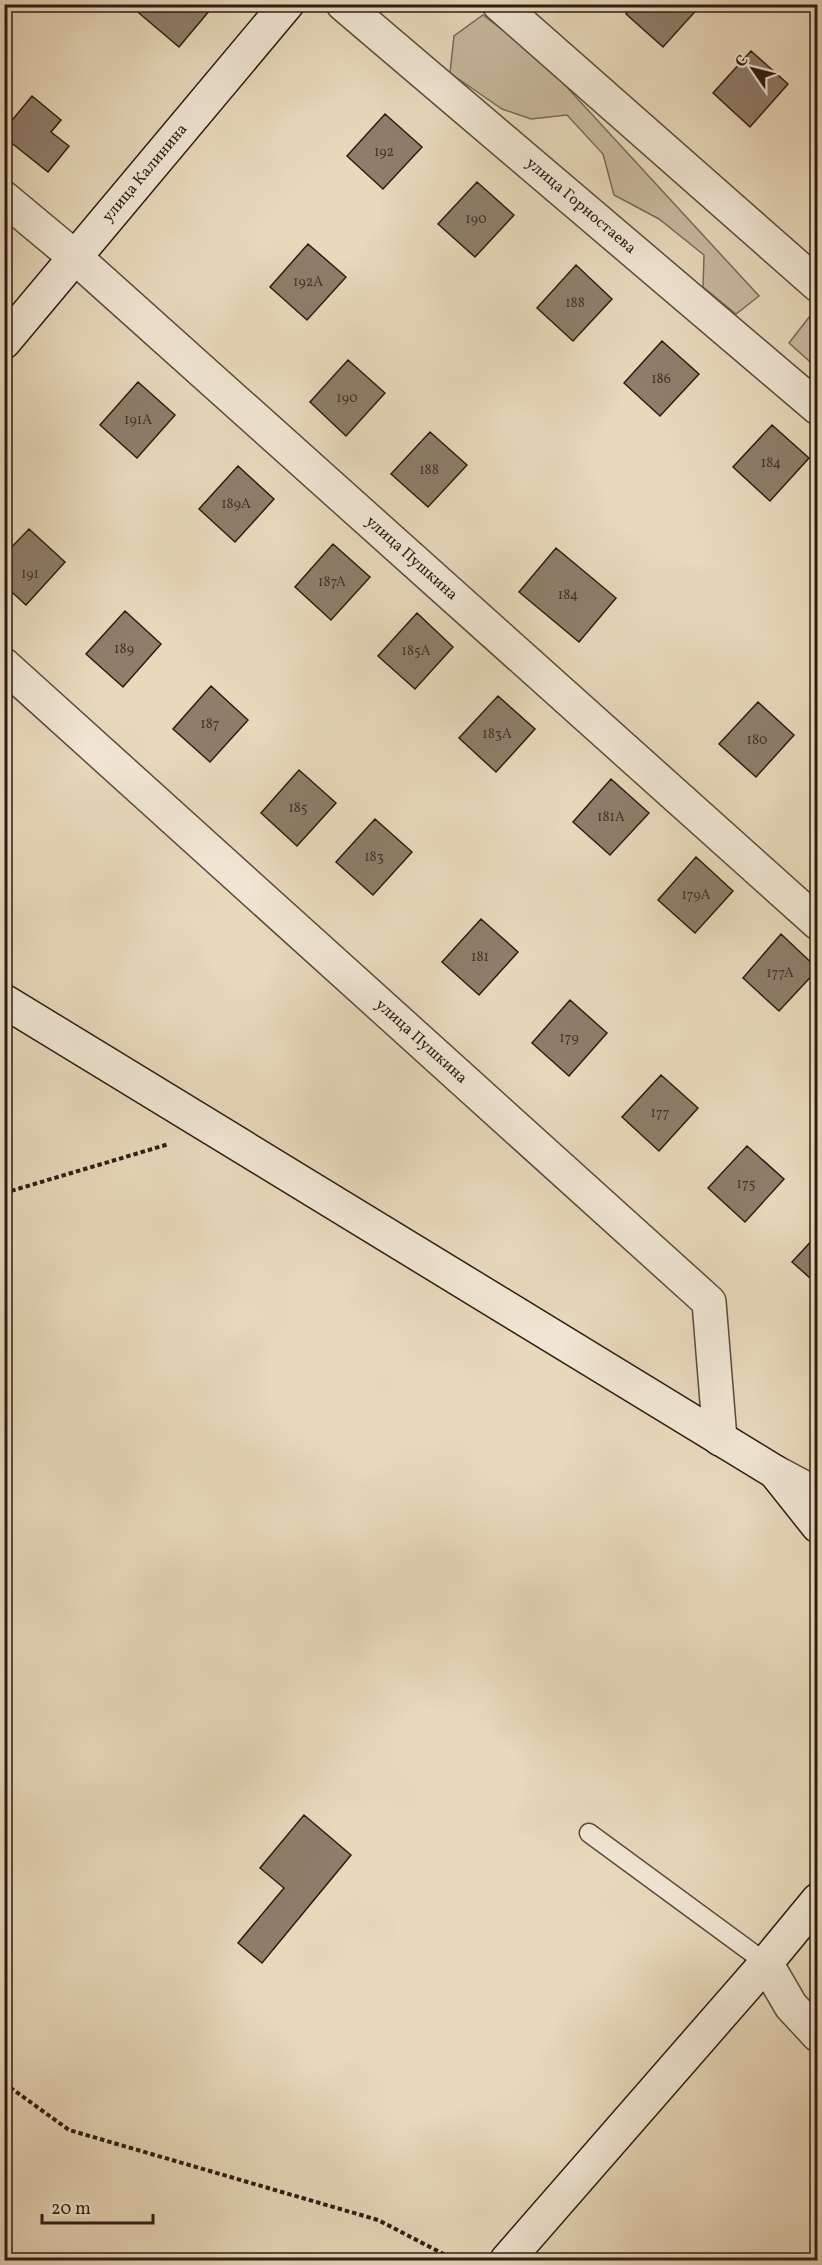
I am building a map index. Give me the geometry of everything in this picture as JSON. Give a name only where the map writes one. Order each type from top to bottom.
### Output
[{"type":"street","name":"улица Калинина","points":[[4,342],[287,4]]},
{"type":"street","name":"улица Горностаева","points":[[343,4],[818,408]]},
{"type":"street","points":[[499,4],[818,285]]},
{"type":"street","name":"улица Пушкина","points":[[4,198],[76,258],[818,923]]},
{"type":"street","name":"улица Пушкина","points":[[4,665],[709,1302],[720,1438]]},
{"type":"street","points":[[4,1001],[776,1472],[818,1494]]},
{"type":"street","points":[[776,1472],[818,1526]]},
{"type":"street","points":[[507,2260],[766,1963],[818,1900]]},
{"type":"street","points":[[766,1963],[791,2006],[818,2035]]},
{"type":"lane","points":[[589,1833],[766,1963]]},
{"type":"path","points":[[4,1193],[216,1131]]},
{"type":"path","points":[[4,2083],[69,2130],[378,2220],[455,2260]]},
{"type":"shaded area","points":[[483,15],[541,59],[759,296],[736,314],[703,287],[704,255],[659,219],[614,195],[603,154],[567,115],[531,119],[502,109],[450,73],[454,36]]},
{"type":"shaded area","points":[[817,307],[817,368],[789,343]]},
{"type":"building","points":[[4,4],[17,4],[4,18]]},
{"type":"building","points":[[136,4],[215,4],[179,47],[133,8]]},
{"type":"building","points":[[634,4],[701,5],[663,47],[626,14]]},
{"type":"building","points":[[751,51],[788,84],[750,127],[713,93]]},
{"type":"building","points":[[32,96],[61,120],[51,132],[69,146],[48,172],[4,137],[4,130]]},
{"type":"building","points":[[385,114],[422,147],[383,189],[347,156]]},
{"type":"building","points":[[477,182],[514,215],[475,257],[438,224]]},
{"type":"building","points":[[308,244],[346,277],[307,320],[270,287]]},
{"type":"building","points":[[576,265],[612,299],[573,341],[537,308]]},
{"type":"building","points":[[662,341],[699,374],[660,416],[624,383]]},
{"type":"building","points":[[348,360],[385,393],[346,436],[310,402]]},
{"type":"building","points":[[138,382],[175,415],[137,458],[100,425]]},
{"type":"building","points":[[772,425],[809,458],[770,501],[733,467]]},
{"type":"building","points":[[430,432],[467,465],[428,507],[391,474]]},
{"type":"building","points":[[238,466],[274,499],[235,542],[199,509]]},
{"type":"building","points":[[29,529],[65,562],[26,605],[4,585],[4,555]]},
{"type":"building","points":[[333,544],[370,577],[331,620],[295,587]]},
{"type":"building","points":[[556,548],[616,598],[579,642],[519,592]]},
{"type":"building","points":[[125,611],[161,644],[123,687],[86,654]]},
{"type":"building","points":[[417,613],[453,647],[415,689],[378,656]]},
{"type":"building","points":[[211,686],[248,720],[210,762],[173,729]]},
{"type":"building","points":[[498,696],[535,729],[496,772],[459,738]]},
{"type":"building","points":[[758,702],[794,735],[756,777],[719,744]]},
{"type":"building","points":[[299,770],[336,803],[297,846],[261,813]]},
{"type":"building","points":[[611,779],[649,813],[610,855],[573,822]]},
{"type":"building","points":[[375,819],[412,852],[373,895],[336,862]]},
{"type":"building","points":[[696,857],[733,891],[695,933],[658,900]]},
{"type":"building","points":[[481,919],[518,952],[479,995],[442,962]]},
{"type":"building","points":[[781,934],[818,969],[779,1011],[743,978]]},
{"type":"building","points":[[570,1000],[607,1033],[569,1076],[532,1043]]},
{"type":"building","points":[[661,1075],[698,1108],[659,1151],[622,1117]]},
{"type":"building","points":[[747,1146],[784,1179],[745,1222],[708,1188]]},
{"type":"building","points":[[818,1234],[818,1285],[792,1262]]},
{"type":"building","points":[[304,1815],[351,1855],[262,1963],[238,1943],[284,1888],[260,1868]]}]
